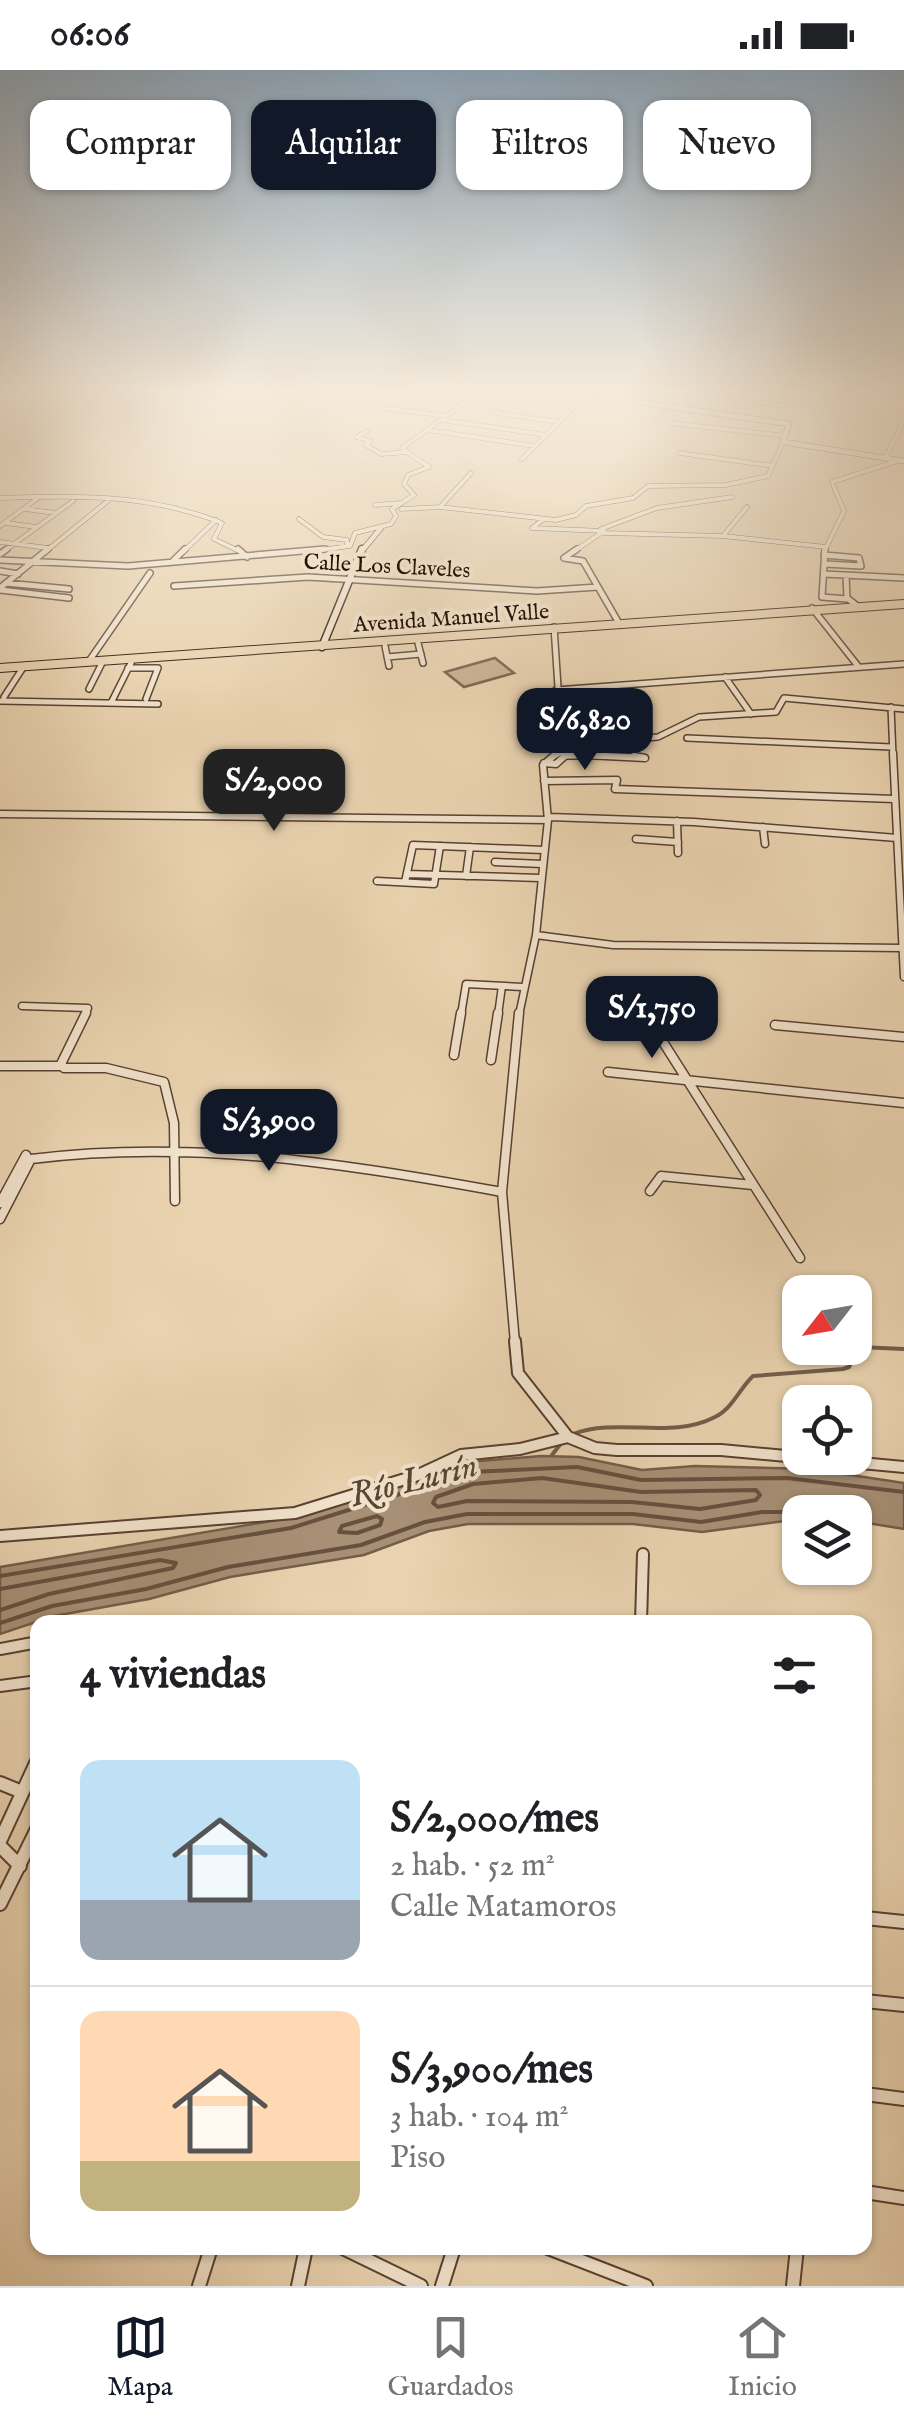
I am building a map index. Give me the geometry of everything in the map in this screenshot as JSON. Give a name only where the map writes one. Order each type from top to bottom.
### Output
[{"type":"main road","name":"Avenida Manuel Valle","points":[[813,610],[856,605],[904,606]]},
{"type":"main road","name":"Avenida Manuel Valle","points":[[0,669],[904,606]]},
{"type":"main road","name":"Avenida Manuel Valle","points":[[23,667],[130,664],[175,656]]},
{"type":"street","points":[[391,511],[405,503],[412,492]]},
{"type":"street","points":[[440,508],[454,492]]},
{"type":"street","points":[[391,511],[440,508],[544,519],[576,515],[586,506],[632,498],[639,492]]},
{"type":"street","points":[[836,492],[844,511],[826,547],[822,597],[847,599],[856,605]]},
{"type":"street","points":[[620,624],[583,560],[564,558],[603,531],[657,508],[732,497]]},
{"type":"street","points":[[0,498],[110,499],[192,508],[224,525],[214,539],[234,544],[247,557]]},
{"type":"street","points":[[1,524],[38,498]]},
{"type":"street","points":[[0,557],[76,499]]},
{"type":"street","points":[[2,587],[110,499]]},
{"type":"street","points":[[375,504],[405,503]]},
{"type":"street","points":[[723,536],[747,507]]},
{"type":"street","points":[[24,509],[55,513]]},
{"type":"street","points":[[322,646],[363,546],[396,517],[391,511]]},
{"type":"street","points":[[299,519],[323,537],[347,540],[347,546]]},
{"type":"street","points":[[544,519],[532,528],[723,536],[826,547]]},
{"type":"street","points":[[173,561],[216,520]]},
{"type":"street","points":[[1,524],[36,527]]},
{"type":"street","points":[[338,532],[382,528]]},
{"type":"street","points":[[347,546],[356,532]]},
{"type":"street","points":[[0,542],[48,548]]},
{"type":"street","points":[[0,557],[29,565],[173,561],[347,546]]},
{"type":"street","points":[[824,555],[859,558],[861,566],[825,564]]},
{"type":"street","points":[[0,571],[18,574]]},
{"type":"street","points":[[89,661],[150,574]]},
{"type":"street","points":[[824,574],[904,578]]},
{"type":"street","points":[[846,575],[847,599]]},
{"type":"street","name":"Calle Los Claveles","points":[[174,586],[290,578],[536,591],[598,587]]},
{"type":"street","points":[[2,587],[69,589]]},
{"type":"street","points":[[2,587],[69,598]]},
{"type":"street","points":[[813,610],[858,666]]},
{"type":"street","points":[[554,628],[562,747]]},
{"type":"street","points":[[418,642],[423,663]]},
{"type":"street","points":[[385,646],[389,666]]},
{"type":"street","points":[[387,656],[421,654]]},
{"type":"street","points":[[89,688],[102,662]]},
{"type":"street","points":[[111,703],[130,664],[158,668],[146,699]]},
{"type":"street","points":[[556,690],[904,664]]},
{"type":"street","points":[[2,699],[23,667]]},
{"type":"street","points":[[725,677],[751,714]]},
{"type":"street","points":[[904,711],[784,698],[776,712],[692,718],[666,737],[628,742],[584,740],[562,747],[544,763],[548,818],[536,934],[522,987],[502,1192],[518,1373],[568,1437],[595,1448],[617,1450],[722,1450],[904,1466]]},
{"type":"street","points":[[2,699],[158,704]]},
{"type":"street","points":[[891,710],[904,977]]},
{"type":"street","points":[[688,738],[891,751],[904,756]]},
{"type":"street","points":[[544,763],[556,764],[567,754],[634,756]]},
{"type":"street","points":[[544,781],[616,780],[616,788],[894,799]]},
{"type":"street","points":[[0,814],[548,818],[677,822],[896,838]]},
{"type":"street","points":[[677,822],[678,853]]},
{"type":"street","points":[[763,827],[765,844]]},
{"type":"street","points":[[636,840],[678,842]]},
{"type":"street","points":[[405,882],[413,845],[544,850]]},
{"type":"street","points":[[377,881],[434,884],[440,846]]},
{"type":"street","points":[[466,876],[470,847]]},
{"type":"street","points":[[494,877],[496,848]]},
{"type":"street","points":[[495,862],[542,864]]},
{"type":"street","points":[[407,874],[540,878]]},
{"type":"street","points":[[536,934],[614,945],[902,948]]},
{"type":"street","points":[[454,1055],[466,984],[522,987]]},
{"type":"street","points":[[491,1060],[502,986]]},
{"type":"street","points":[[22,1006],[88,1008],[62,1066]]},
{"type":"street","points":[[650,1023],[800,1258]]},
{"type":"street","points":[[775,1025],[904,1037]]},
{"type":"street","points":[[0,1066],[106,1068],[162,1079],[170,1092],[175,1200]]},
{"type":"street","points":[[608,1072],[904,1103]]},
{"type":"street","points":[[0,1219],[32,1159],[174,1150],[324,1160],[502,1192]]},
{"type":"street","points":[[0,1204],[26,1155]]},
{"type":"street","points":[[650,1191],[662,1176],[753,1185]]},
{"type":"street","points":[[0,1536],[295,1513],[418,1475],[461,1455],[520,1449],[568,1437]]},
{"type":"street","points":[[641,1615],[643,1554]]},
{"type":"street","points":[[0,1649],[30,1643]]},
{"type":"street","points":[[0,1686],[30,1682]]},
{"type":"street","points":[[20,1866],[0,1844],[30,1776]]},
{"type":"street","points":[[0,1783],[22,1792]]},
{"type":"street","points":[[0,1904],[30,1844]]},
{"type":"street","points":[[872,1919],[904,1922]]},
{"type":"street","points":[[872,2002],[904,2005]]},
{"type":"street","points":[[872,2095],[904,2099]]},
{"type":"street","points":[[872,2193],[904,2198]]},
{"type":"street","points":[[199,2286],[209,2255]]},
{"type":"street","points":[[298,2286],[305,2255]]},
{"type":"street","points":[[373,2255],[421,2286]]},
{"type":"street","points":[[442,2286],[452,2255]]},
{"type":"street","points":[[566,2255],[646,2286]]},
{"type":"street","points":[[793,2286],[795,2255]]},
{"type":"shaded area","points":[[495,658],[514,673],[464,687],[445,672]]},
{"type":"water","name":"Río Lurín","points":[[541,1456],[579,1457],[642,1470],[695,1466],[782,1468],[782,1475],[851,1475],[904,1483],[904,1529],[872,1524],[872,1495],[782,1495],[782,1521],[702,1532],[633,1524],[468,1524],[429,1531],[364,1555],[230,1577],[149,1599],[60,1615],[30,1615],[30,1624],[0,1634],[0,1567],[289,1518],[467,1462]]},
{"type":"waterway","points":[[573,1434],[608,1427],[698,1424],[726,1409],[753,1376],[843,1369],[849,1367],[859,1347],[904,1349]]},
{"type":"waterway","points":[[552,1455],[562,1442]]}]
